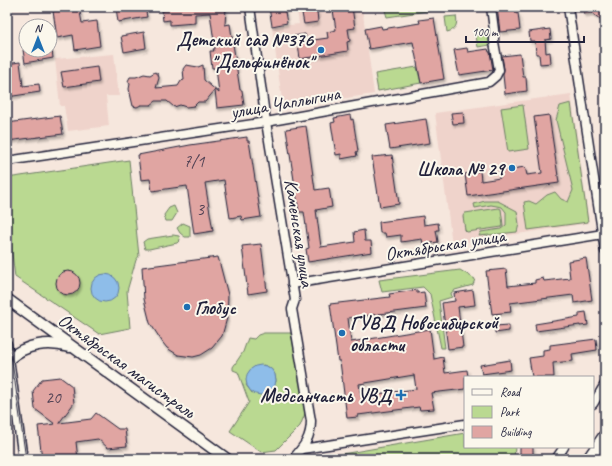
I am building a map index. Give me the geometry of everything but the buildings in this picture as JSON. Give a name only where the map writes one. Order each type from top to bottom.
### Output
[{"type":"highway","points":[[589,459],[605,436]]},
{"type":"main road","name":"Октябрьская магистраль","points":[[7,299],[227,459]]},
{"type":"main road","points":[[9,359],[15,354],[42,343],[57,344],[75,349]]},
{"type":"street","name":"Каменская улица","points":[[250,7],[266,122],[295,300],[292,309],[310,421],[310,436],[302,449],[293,459]]},
{"type":"street","name":"улица Чаплыгина","points":[[7,161],[266,122],[489,82],[496,76],[499,70],[491,7]]},
{"type":"street","points":[[568,7],[605,251]]},
{"type":"street","name":"Октябрьская улица","points":[[292,284],[602,234]]},
{"type":"street","points":[[7,344],[23,459]]},
{"type":"street","points":[[594,402],[605,384]]},
{"type":"street","points":[[302,449],[464,424]]},
{"type":"street","points":[[556,459],[563,448]]},
{"type":"shaded area","name":"Детский сад №376 \"Дельфинёнок\"","points":[[323,7],[362,7],[374,94],[283,107],[272,27],[299,24],[297,11]]},
{"type":"shaded area","points":[[114,54],[119,96],[106,96],[109,126],[68,131],[64,106],[60,106],[55,59]]},
{"type":"shaded area","name":"Школа № 29","points":[[571,94],[589,223],[452,244],[435,113]]},
{"type":"green space","points":[[384,7],[454,7],[387,17]]},
{"type":"green space","points":[[456,16],[456,26],[447,32],[445,17]]},
{"type":"green space","points":[[488,34],[490,45],[478,47],[476,36]]},
{"type":"green space","points":[[417,67],[421,83],[378,91],[375,74]]},
{"type":"green space","points":[[571,103],[588,222],[528,230],[524,202],[529,201],[536,204],[547,195],[555,192],[561,199],[568,202],[573,190],[556,120],[560,106]]},
{"type":"green space","points":[[523,105],[529,149],[508,152],[501,108]]},
{"type":"green space","points":[[129,160],[139,256],[136,260],[127,291],[130,328],[99,334],[15,277],[7,215],[7,178]]},
{"type":"green space","points":[[485,201],[498,201],[517,211],[519,224],[517,232],[479,236],[481,232],[501,229],[506,225],[506,212],[502,207],[491,205],[475,208],[474,204]]},
{"type":"green space","points":[[174,206],[177,213],[172,221],[166,221],[164,215],[169,208]]},
{"type":"green space","points":[[499,208],[501,209],[502,227],[467,232],[465,230],[463,216],[465,213]]},
{"type":"green space","points":[[183,223],[190,226],[190,237],[185,237],[177,228]]},
{"type":"green space","points":[[173,235],[179,236],[180,240],[177,243],[145,249],[143,242],[147,239]]},
{"type":"green space","points":[[460,270],[475,279],[473,285],[455,290],[451,293],[452,297],[439,301],[445,348],[441,348],[430,294],[423,287],[382,292],[379,280]]},
{"type":"green space","points":[[264,333],[291,333],[307,409],[300,426],[276,450],[261,452],[230,431],[249,402],[238,372],[233,370],[233,367],[243,352],[248,338],[254,339],[258,335]],"holes":[[[263,365],[269,367],[273,371],[276,382],[252,393],[246,385]]]},
{"type":"green space","points":[[464,433],[464,448],[515,448],[514,459],[328,459],[336,455]]},
{"type":"water","points":[[105,274],[111,275],[115,278],[118,282],[118,294],[115,298],[111,301],[105,302],[99,301],[95,298],[92,294],[91,288],[92,282],[95,278],[99,275]]},
{"type":"water","points":[[261,365],[272,369],[276,380],[272,391],[261,395],[250,391],[246,380],[250,369]]},
{"type":"tram line","points":[[7,327],[26,459]]},
{"type":"place","name":"Детский сад №376 \"Дельфинёнок\"","points":[[321,50]]},
{"type":"place","name":"Школа № 29","points":[[512,168]]},
{"type":"place","name":"Глобус","points":[[187,307]]},
{"type":"place","name":"ГУВД Новосибирской области","points":[[342,333]]},
{"type":"place","name":"Медсанчасть УВД","points":[[401,395]]}]
